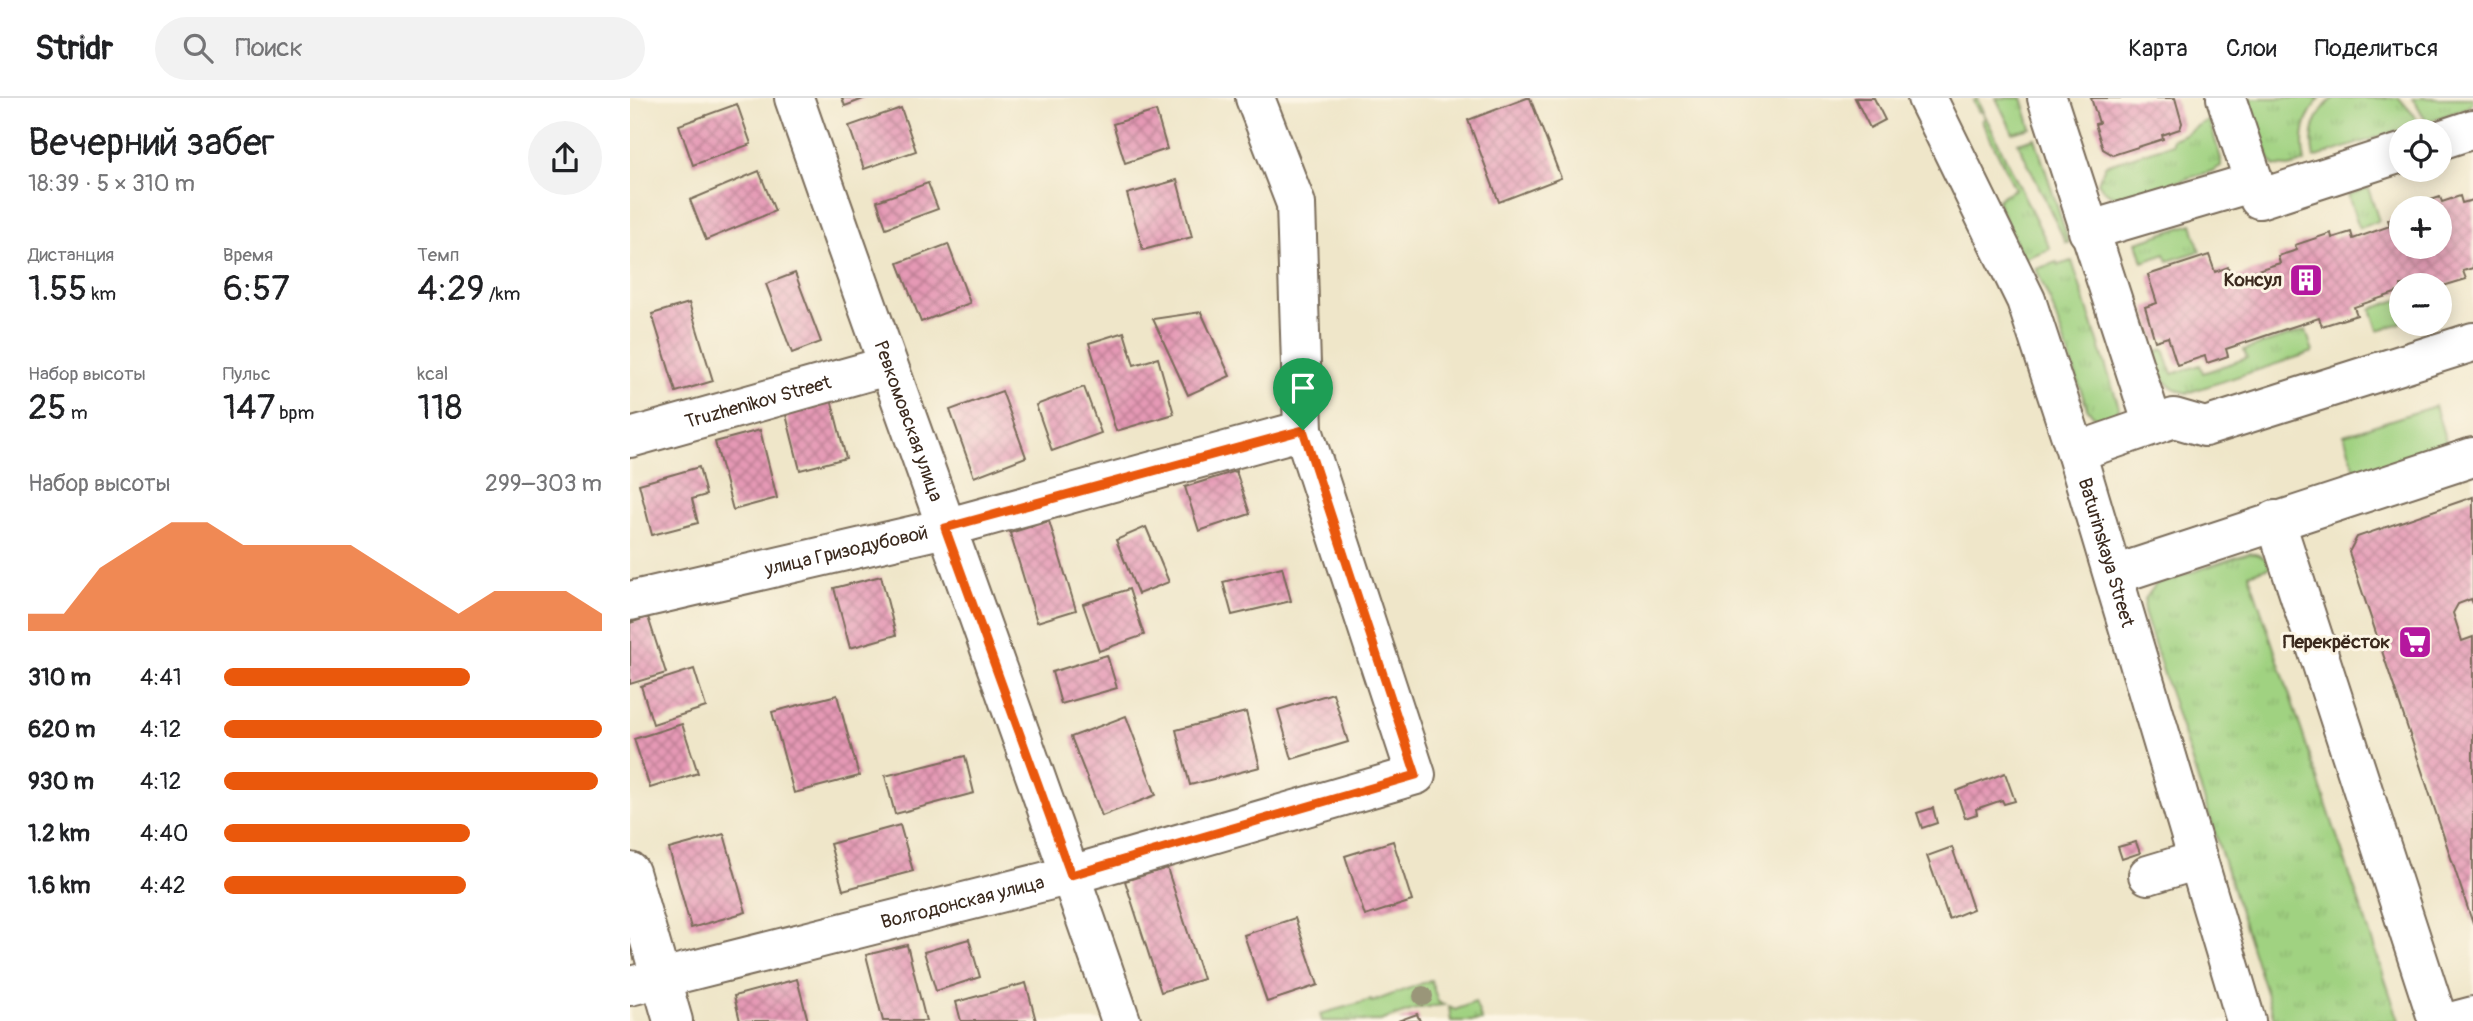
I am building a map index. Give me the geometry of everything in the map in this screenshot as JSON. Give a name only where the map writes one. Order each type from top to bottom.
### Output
[{"type":"street","name":"Ревкомовская улица","points":[[794,98],[1121,1021]]},
{"type":"street","points":[[1255,98],[1296,204],[1303,430]]},
{"type":"street","name":"Baturinskaya Street","points":[[1927,98],[2026,300],[2076,452],[2246,1021]]},
{"type":"street","points":[[2047,98],[2153,425]]},
{"type":"street","points":[[2226,98],[2259,199],[2389,157]]},
{"type":"street","points":[[2452,136],[2473,129]]},
{"type":"street","points":[[2088,231],[2254,182]]},
{"type":"street","points":[[2076,452],[2174,418],[2205,427],[2473,342]]},
{"type":"street","name":"Truzhenikov Street","points":[[630,438],[887,366]]},
{"type":"street","name":"улица Гризодубовой","points":[[630,601],[945,528],[1303,430]]},
{"type":"street","name":"Волгодонская улица","points":[[645,982],[1071,875],[1416,775],[1303,430]]},
{"type":"street","points":[[2113,575],[2473,457]]},
{"type":"street","points":[[2275,520],[2438,1021]]},
{"type":"street","points":[[2148,875],[2198,860]]},
{"type":"street","points":[[630,872],[645,982],[673,1021]]},
{"type":"street","points":[[2454,1021],[2473,1016]]},
{"type":"green space","points":[[1996,98],[2022,98],[2031,128],[2013,133]]},
{"type":"green space","points":[[2249,98],[2320,98],[2310,113],[2305,128],[2305,162],[2289,167],[2275,166],[2269,159]]},
{"type":"green space","points":[[2333,98],[2399,98],[2416,119],[2389,119],[2389,133],[2314,158],[2313,133],[2327,104]]},
{"type":"green space","points":[[2413,98],[2473,98],[2473,103],[2466,108],[2435,119],[2425,119]]},
{"type":"green space","points":[[1977,99],[2050,249],[2023,259],[1997,201],[2015,189],[1982,121],[1985,118],[1982,111],[1979,112],[1973,101]]},
{"type":"green space","points":[[2209,120],[2221,166],[2124,198],[2109,194],[2098,183],[2105,165],[2172,144],[2172,139]]},
{"type":"green space","points":[[2035,138],[2069,243],[2066,243],[2018,143]]},
{"type":"green space","points":[[2368,188],[2379,221],[2359,228],[2348,195]]},
{"type":"green space","points":[[2192,224],[2200,251],[2168,261],[2165,254],[2143,262],[2137,242]]},
{"type":"green space","points":[[2072,261],[2119,407],[2113,417],[2107,419],[2095,418],[2087,408],[2051,303],[2036,269],[2057,262],[2058,265]]},
{"type":"green space","points":[[2389,303],[2389,327],[2378,330],[2371,309]]},
{"type":"green space","points":[[2306,330],[2313,352],[2187,393],[2168,383],[2160,373],[2152,353],[2164,349],[2172,374],[2200,365],[2203,373],[2247,358],[2244,350]]},
{"type":"green space","points":[[2435,406],[2449,451],[2358,479],[2344,435]]},
{"type":"green space","points":[[2249,553],[2262,557],[2273,566],[2249,574],[2399,1021],[2275,1021],[2144,612],[2145,599],[2156,584]]},
{"type":"green space","points":[[1431,980],[1438,1002],[1444,1005],[1419,1008],[1380,1021],[1322,1021],[1320,1014],[1371,1000],[1372,1002]]},
{"type":"green space","points":[[1475,1002],[1482,1021],[1451,1021],[1449,1007],[1455,1010]]},
{"type":"building","points":[[842,98],[866,98],[845,106]]},
{"type":"building","points":[[1530,98],[1561,178],[1499,202],[1468,120]]},
{"type":"building","points":[[1855,98],[1874,98],[1885,120],[1870,128]]},
{"type":"building","points":[[2091,98],[2175,98],[2182,123],[2180,129],[2162,135],[2163,139],[2113,155],[2103,149]]},
{"type":"building","points":[[737,104],[751,144],[693,165],[679,125]]},
{"type":"building","points":[[901,108],[916,151],[864,169],[849,126]]},
{"type":"building","points":[[1156,111],[1167,149],[1125,163],[1113,124]]},
{"type":"building","points":[[759,171],[775,211],[706,240],[690,200]]},
{"type":"building","points":[[1177,180],[1192,237],[1143,250],[1127,194]]},
{"type":"building","points":[[928,183],[938,209],[886,228],[877,201]]},
{"type":"building","name":"Консул","points":[[2460,196],[2462,203],[2473,200],[2473,268],[2463,271],[2466,279],[2452,283],[2452,273],[2389,273],[2389,295],[2354,307],[2357,315],[2322,326],[2319,318],[2226,349],[2228,356],[2207,363],[2205,356],[2177,365],[2168,337],[2155,341],[2145,307],[2157,303],[2148,275],[2209,255],[2215,272],[2228,267],[2232,278],[2280,263],[2278,256],[2297,250],[2295,245],[2331,233],[2332,238],[2351,232],[2353,239],[2389,226],[2389,259],[2452,259],[2452,199]]},
{"type":"building","points":[[948,244],[970,303],[921,322],[898,263]]},
{"type":"building","points":[[795,273],[821,342],[792,353],[766,284]]},
{"type":"building","points":[[689,303],[713,381],[676,392],[652,314]]},
{"type":"building","points":[[1201,312],[1230,376],[1188,395],[1153,319]]},
{"type":"building","points":[[1124,332],[1134,365],[1158,358],[1174,414],[1116,431],[1089,343]]},
{"type":"building","points":[[1084,387],[1101,433],[1052,451],[1036,405]]},
{"type":"building","points":[[829,391],[846,458],[800,470],[783,403]]},
{"type":"building","points":[[1002,391],[1026,457],[974,477],[950,410]]},
{"type":"building","points":[[760,430],[777,498],[733,510],[715,442]]},
{"type":"building","points":[[699,467],[706,495],[692,499],[698,523],[652,535],[639,484]]},
{"type":"building","points":[[1236,471],[1250,514],[1199,531],[1185,487]]},
{"type":"building","points":[[2473,497],[2473,604],[2471,599],[2458,604],[2453,613],[2462,641],[2473,637],[2473,924],[2349,552],[2357,537]]},
{"type":"building","points":[[1049,521],[1076,610],[1037,622],[1010,533]]},
{"type":"building","points":[[1146,527],[1169,582],[1138,594],[1116,540]]},
{"type":"building","points":[[1282,567],[1291,601],[1232,615],[1223,582]]},
{"type":"building","points":[[881,576],[896,635],[850,648],[834,588]]},
{"type":"building","points":[[1129,589],[1144,635],[1099,651],[1083,604]]},
{"type":"building","points":[[648,617],[666,673],[630,684],[630,623]]},
{"type":"building","points":[[1107,655],[1117,688],[1061,704],[1052,672]]},
{"type":"building","points":[[694,669],[706,707],[653,724],[641,686]]},
{"type":"building","points":[[1333,693],[1348,742],[1292,759],[1278,710]]},
{"type":"building","points":[[837,695],[859,776],[794,793],[772,712]]},
{"type":"building","points":[[1246,712],[1260,767],[1190,785],[1176,730]]},
{"type":"building","points":[[1126,716],[1156,795],[1102,816],[1071,737]]},
{"type":"building","points":[[682,724],[698,773],[650,788],[634,739]]},
{"type":"building","points":[[965,756],[974,793],[895,814],[885,776]]},
{"type":"building","points":[[2005,773],[2015,801],[2004,804],[2002,800],[1976,809],[1977,814],[1965,818],[1956,791]]},
{"type":"building","points":[[1933,808],[1937,823],[1922,828],[1917,813]]},
{"type":"building","points":[[900,825],[913,871],[843,890],[830,844]]},
{"type":"building","points":[[724,834],[746,912],[691,928],[669,849]]},
{"type":"building","points":[[1393,841],[1412,901],[1365,916],[1345,856]]},
{"type":"building","points":[[2136,842],[2140,853],[2122,859],[2118,847]]},
{"type":"building","points":[[1952,847],[1973,909],[1949,919],[1927,856]]},
{"type":"building","points":[[1167,868],[1203,979],[1161,992],[1125,881]]},
{"type":"building","points":[[1295,918],[1318,985],[1267,1002],[1244,935]]},
{"type":"building","points":[[969,939],[980,977],[936,991],[924,952]]},
{"type":"building","points":[[907,945],[926,1021],[883,1021],[866,955]]},
{"type":"building","points":[[797,979],[808,1021],[740,1021],[734,996]]},
{"type":"building","points":[[1026,983],[1036,1021],[961,1021],[956,1002]]},
{"type":"building","points":[[1417,1014],[1420,1021],[1398,1021]]},
{"type":"place","name":"Консул","points":[[2306,280]]},
{"type":"place","name":"Перекрёсток","points":[[2415,642]]},
{"type":"route","points":[[1303,430],[1416,775],[1071,875],[945,528],[1303,430]]}]
